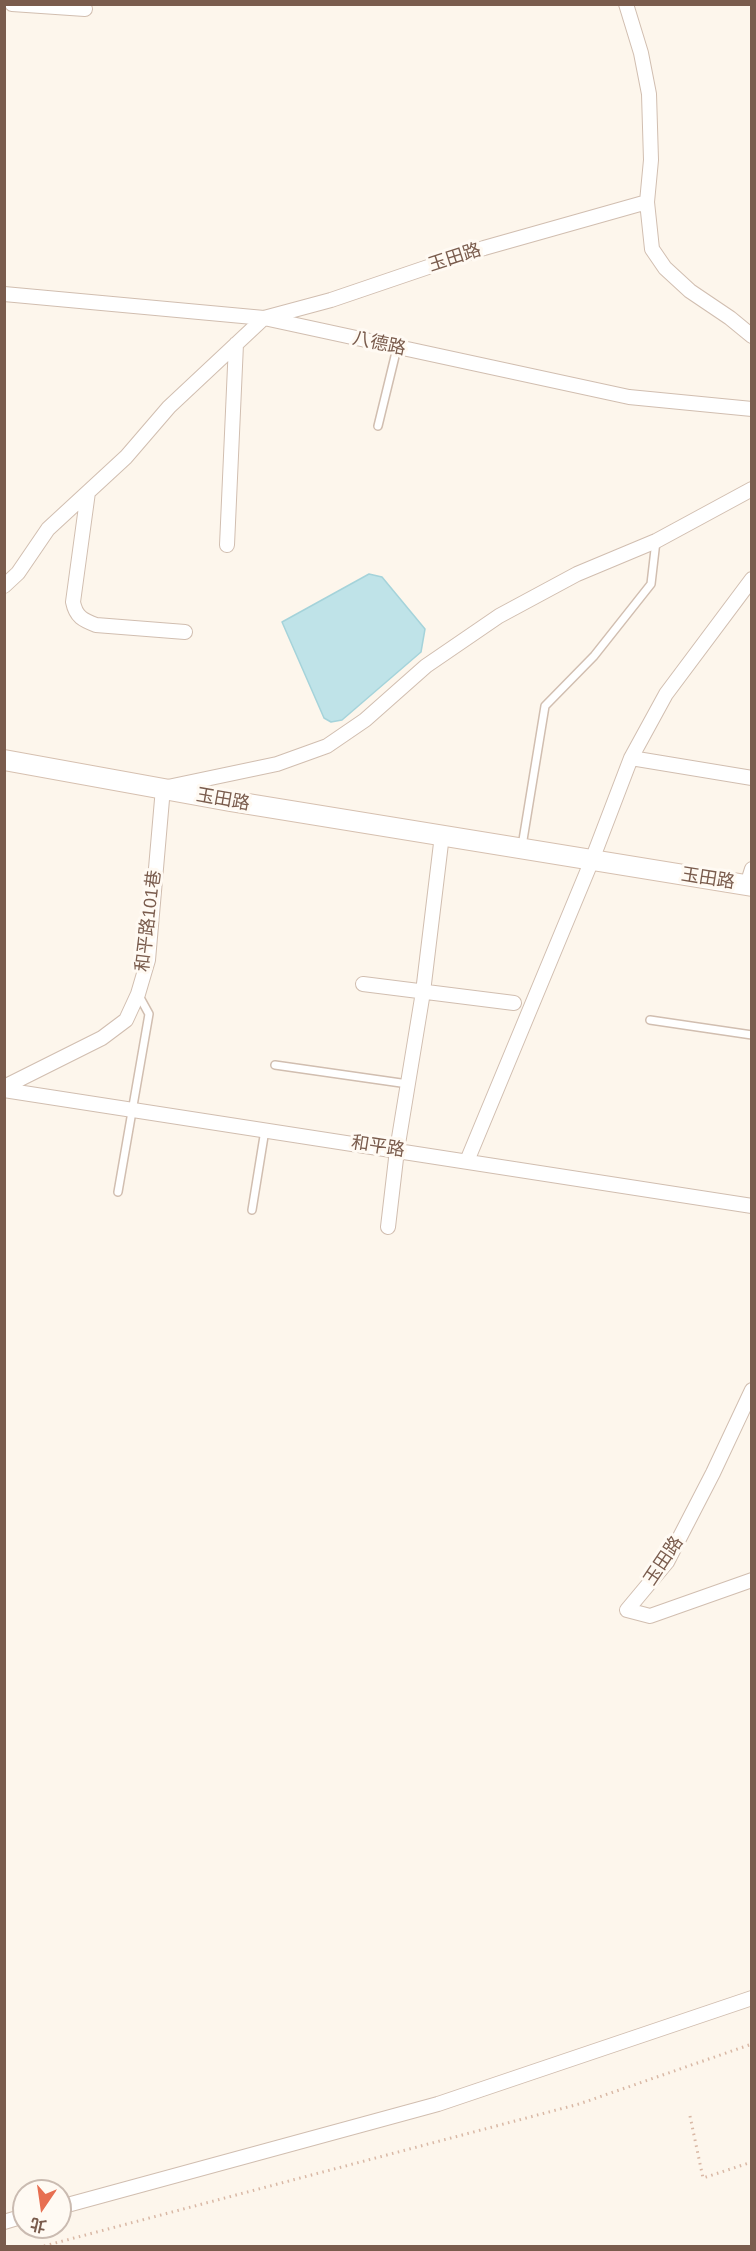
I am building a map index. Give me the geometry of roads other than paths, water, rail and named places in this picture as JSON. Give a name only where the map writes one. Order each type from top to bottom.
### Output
[{"type":"street","points":[[12,4],[85,9]]},
{"type":"street","points":[[626,4],[641,53],[649,94],[651,160],[647,202],[652,249],[665,268],[690,291],[752,336]]},
{"type":"street","name":"玉田路","points":[[264,318],[331,300],[484,248],[647,202]]},
{"type":"street","name":"八德路","points":[[4,294],[264,318],[628,397],[752,409]]},
{"type":"street","points":[[4,586],[18,573],[48,529],[126,457],[169,407],[264,318]]},
{"type":"street","points":[[227,545],[236,344]]},
{"type":"street","points":[[163,788],[277,764],[327,746],[365,720],[426,666],[499,616],[577,574],[656,541],[752,489]]},
{"type":"street","points":[[88,492],[73,602],[75,613],[83,620],[96,625],[185,632]]},
{"type":"street","points":[[467,1161],[592,860],[631,758],[666,694],[752,579]]},
{"type":"street","points":[[631,758],[752,778]]},
{"type":"street","name":"玉田路","points":[[4,760],[230,801],[522,849],[750,880]]},
{"type":"street","name":"和平路101巷","points":[[4,1088],[102,1038],[126,1020],[138,994],[148,960],[163,788]]},
{"type":"street","points":[[388,1227],[397,1150],[423,992],[442,835]]},
{"type":"street","points":[[363,984],[514,1003]]},
{"type":"street","name":"和平路","points":[[4,1088],[752,1206]]},
{"type":"street","name":"玉田路","points":[[752,1390],[713,1473],[667,1562],[627,1610],[650,1616],[752,1580]]},
{"type":"street","points":[[72,2204],[438,2103],[752,1998]]},
{"type":"lane","points":[[378,426],[397,348]]},
{"type":"lane","points":[[522,849],[545,706],[594,656],[651,584],[656,541]]},
{"type":"lane","points":[[118,1192],[149,1014],[138,994]]},
{"type":"lane","points":[[650,1020],[752,1035]]},
{"type":"lane","points":[[275,1065],[408,1084]]},
{"type":"lane","points":[[252,1210],[265,1130]]},
{"type":"water","points":[[369,574],[382,577],[425,629],[421,652],[342,720],[331,722],[324,718],[282,622]]}]
